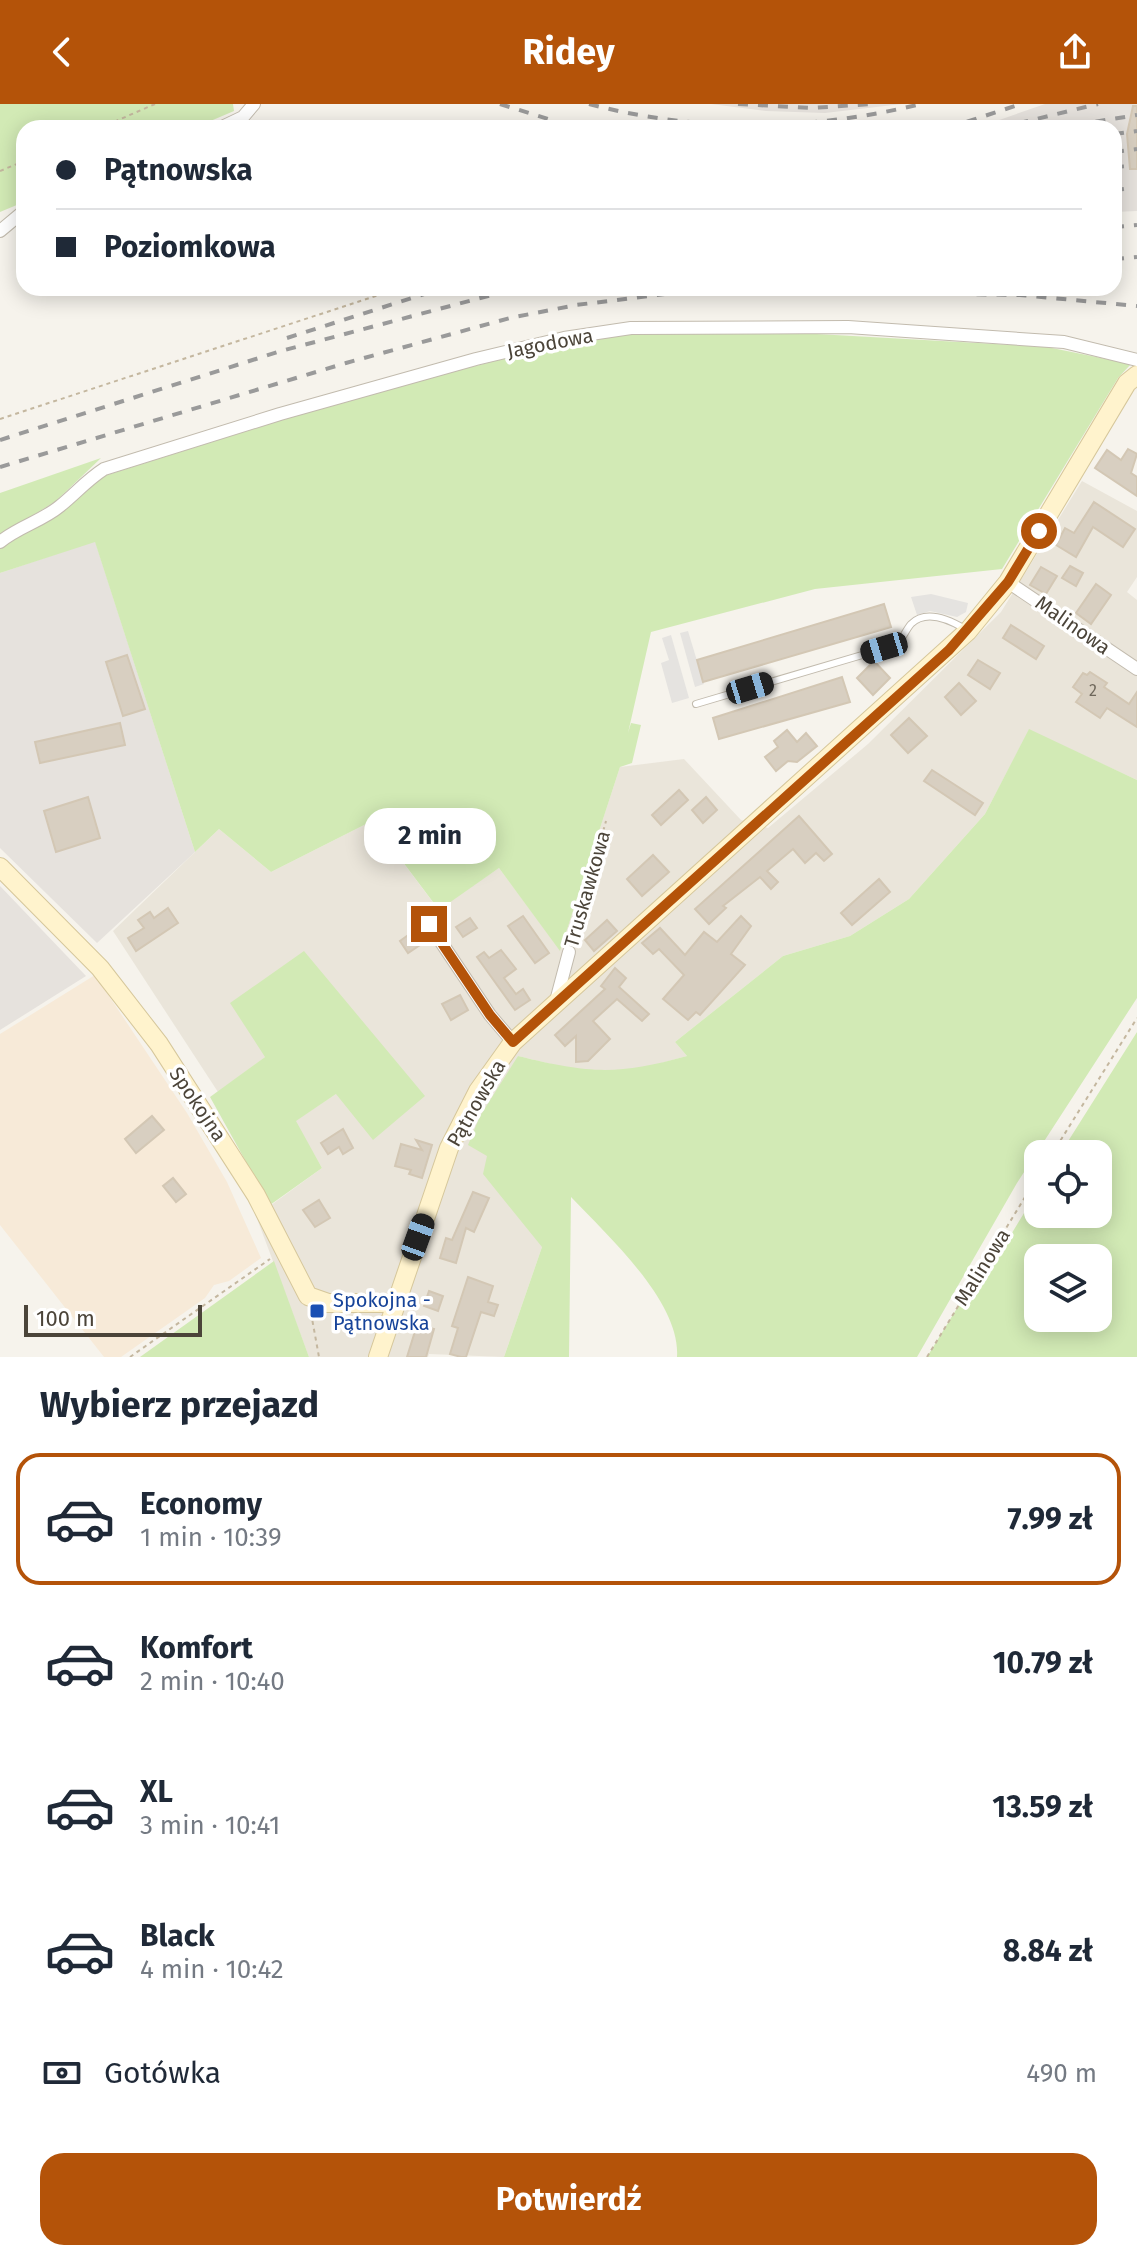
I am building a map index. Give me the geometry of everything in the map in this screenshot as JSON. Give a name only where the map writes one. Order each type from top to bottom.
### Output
[{"type":"street","points":[[237,120],[254,104]]},
{"type":"street","points":[[0,231],[16,218]]},
{"type":"street","name":"Jagodowa","points":[[0,542],[17,528],[58,508],[84,482],[104,469],[370,388],[564,338],[631,328],[848,327],[1064,342],[1137,360]]},
{"type":"street","name":"Pątnowska","points":[[378,1357],[449,1148],[478,1091],[513,1042],[968,631],[1008,582],[1127,383],[1137,375]]},
{"type":"street","name":"Malinowa","points":[[1008,582],[1137,669]]},
{"type":"street","name":"Spokojna","points":[[0,867],[100,968],[159,1044],[227,1146],[308,1296]]},
{"type":"street","points":[[429,924],[490,1015],[513,1042]]},
{"type":"street","name":"Truskawkowa","points":[[555,1004],[569,952]]},
{"type":"street","points":[[308,1296],[328,1303],[394,1303]]},
{"type":"lane","points":[[696,704],[896,645],[913,621],[925,617],[951,621],[968,631]]},
{"type":"path","points":[[118,120],[155,104]]},
{"type":"path","points":[[0,419],[376,296]]},
{"type":"path","name":"Truskawkowa","points":[[569,952],[606,821]]},
{"type":"path","points":[[1061,1140],[1137,1018]]},
{"type":"path","name":"Malinowa","points":[[927,1357],[1024,1199]]},
{"type":"path","points":[[130,1357],[283,1250]]},
{"type":"path","points":[[308,1296],[319,1357]]},
{"type":"shaded area","points":[[711,104],[902,104],[825,113],[766,111]]},
{"type":"shaded area","points":[[1045,104],[1137,104],[1137,211],[1122,212],[1122,120],[999,120]]},
{"type":"shaded area","points":[[1082,481],[1137,511],[1137,577],[1127,592],[1137,600],[1137,780],[1029,730],[985,814],[909,899],[850,936],[783,956],[675,1042],[687,1056],[633,1071],[576,1070],[518,1056],[487,1156],[543,1244],[504,1357],[429,1354],[428,1357],[309,1357],[256,1216],[322,1168],[295,1121],[336,1094],[424,1096],[265,1057],[218,1092],[113,931],[219,829],[271,872],[372,821],[438,909],[499,868],[560,950],[620,767],[684,759],[741,820],[768,828],[868,744],[1001,612]]},
{"type":"shaded area","points":[[95,541],[195,852],[97,943],[0,848],[0,573]]},
{"type":"shaded area","points":[[931,594],[968,603],[966,612],[957,617],[930,611],[917,615],[911,597]]},
{"type":"shaded area","points":[[688,631],[704,684],[695,687],[680,633]]},
{"type":"shaded area","points":[[671,635],[689,698],[672,703],[661,663],[669,660],[662,638]]},
{"type":"shaded area","points":[[0,886],[86,976],[0,1030]]},
{"type":"shaded area","points":[[95,975],[187,1113],[227,1182],[261,1258],[229,1281],[214,1285],[205,1298],[121,1357],[104,1357],[0,1225],[0,1034]]},
{"type":"green space","points":[[0,104],[233,104],[234,111],[213,120],[16,120],[16,205],[0,212]]},
{"type":"green space","points":[[781,332],[1047,347],[1131,364],[1118,378],[1002,569],[815,589],[651,632],[628,733],[631,723],[641,725],[632,763],[620,767],[560,951],[499,868],[439,910],[372,821],[271,872],[219,829],[195,852],[95,542],[0,573],[0,549],[104,476],[364,394],[570,342],[631,333]]},
{"type":"green space","points":[[101,458],[56,501],[0,536],[0,493]]},
{"type":"green space","points":[[1029,729],[1137,780],[1137,998],[1045,1140],[1024,1140],[1024,1172],[917,1357],[677,1357],[675,1336],[655,1292],[571,1197],[569,1357],[504,1357],[542,1247],[483,1174],[487,1156],[468,1145],[480,1116],[518,1056],[602,1070],[640,1067],[687,1056],[675,1042],[783,956],[850,936],[909,899],[985,814]]},
{"type":"green space","points":[[304,951],[425,1096],[373,1140],[336,1094],[296,1121],[322,1168],[270,1205],[210,1097],[265,1057],[230,1003]]},
{"type":"green space","points":[[1137,1032],[1137,1357],[927,1357],[997,1243],[1004,1246],[1024,1213],[1024,1228],[1112,1228],[1112,1140],[1069,1140]]},
{"type":"green space","points":[[274,1261],[309,1357],[140,1357]]},
{"type":"building","points":[[1133,106],[1137,106],[1137,169],[1130,169],[1127,134]]},
{"type":"building","points":[[1128,449],[1137,454],[1131,473],[1137,477],[1137,496],[1095,468],[1107,450],[1121,460]]},
{"type":"building","points":[[1094,502],[1135,529],[1123,547],[1093,527],[1076,557],[1056,545],[1065,528],[1074,533]]},
{"type":"building","points":[[1070,566],[1083,573],[1076,586],[1062,578]]},
{"type":"building","points":[[1041,567],[1057,576],[1046,594],[1030,585]]},
{"type":"building","points":[[1096,584],[1111,595],[1091,624],[1076,613]]},
{"type":"building","points":[[884,604],[891,627],[703,682],[697,660]]},
{"type":"building","points":[[1011,625],[1044,646],[1036,659],[1003,638]]},
{"type":"building","points":[[127,655],[145,709],[123,716],[106,662]]},
{"type":"building","points":[[978,660],[1000,673],[990,689],[968,675]]},
{"type":"building","points":[[874,661],[890,678],[873,695],[857,678]]},
{"type":"building","points":[[1090,672],[1107,683],[1104,687],[1129,704],[1137,692],[1137,727],[1107,708],[1100,718],[1076,702],[1082,694],[1073,687],[1083,673],[1087,675]]},
{"type":"building","points":[[842,677],[850,702],[719,739],[713,718]]},
{"type":"building","points":[[959,683],[976,701],[961,715],[945,697]]},
{"type":"building","points":[[909,718],[927,736],[908,753],[891,735]]},
{"type":"building","points":[[120,723],[125,745],[40,763],[35,742]]},
{"type":"building","points":[[787,730],[797,742],[806,733],[817,746],[797,762],[788,761],[776,771],[765,757],[778,747],[774,741]]},
{"type":"building","points":[[932,770],[983,803],[975,815],[924,781]]},
{"type":"building","points":[[679,790],[688,800],[661,825],[652,815]]},
{"type":"building","points":[[88,797],[100,838],[56,852],[44,811]]},
{"type":"building","points":[[706,797],[717,810],[703,823],[692,810]]},
{"type":"building","points":[[799,816],[832,854],[824,861],[816,853],[805,863],[793,849],[767,871],[778,882],[771,889],[760,877],[723,906],[726,908],[709,924],[695,909]]},
{"type":"building","points":[[653,855],[669,872],[642,896],[627,879]]},
{"type":"building","points":[[879,879],[890,892],[852,925],[841,913]]},
{"type":"building","points":[[168,908],[178,923],[136,951],[128,938],[144,928],[138,920],[150,912],[154,918]]},
{"type":"building","points":[[523,916],[549,953],[535,963],[508,926]]},
{"type":"building","points":[[741,916],[751,926],[731,954],[745,965],[700,1015],[696,1012],[688,1020],[663,999],[684,975],[659,949],[653,954],[642,943],[660,928],[685,955],[704,932],[717,942]]},
{"type":"building","points":[[470,918],[477,928],[463,937],[456,927]]},
{"type":"building","points":[[607,920],[617,931],[594,951],[585,940]]},
{"type":"building","points":[[414,931],[423,943],[408,953],[400,941]]},
{"type":"building","points":[[501,950],[516,969],[504,978],[516,994],[523,989],[530,1000],[515,1010],[477,957],[484,952],[489,958]]},
{"type":"building","points":[[615,968],[626,978],[619,987],[649,1014],[642,1021],[617,999],[593,1021],[610,1039],[588,1061],[576,1062],[576,1036],[565,1046],[555,1035],[605,989],[601,986]]},
{"type":"building","points":[[460,995],[468,1010],[451,1020],[442,1004]]},
{"type":"building","points":[[152,1116],[164,1130],[136,1153],[125,1139]]},
{"type":"building","points":[[343,1129],[353,1148],[343,1154],[339,1147],[328,1154],[321,1143]]},
{"type":"building","points":[[416,1140],[432,1145],[422,1178],[409,1174],[411,1170],[395,1166],[401,1144],[422,1150]]},
{"type":"building","points":[[173,1178],[186,1194],[176,1202],[163,1186]]},
{"type":"building","points":[[473,1192],[489,1198],[474,1232],[466,1228],[456,1263],[440,1258],[446,1238],[452,1240]]},
{"type":"building","points":[[319,1200],[330,1218],[315,1227],[303,1210]]},
{"type":"building","points":[[468,1277],[493,1286],[488,1302],[498,1305],[494,1316],[481,1312],[466,1357],[461,1357],[450,1354],[458,1328],[452,1326]]},
{"type":"building","points":[[429,1291],[443,1296],[438,1311],[424,1306]]},
{"type":"building","points":[[417,1325],[434,1329],[426,1357],[407,1357]]},
{"type":"railway","points":[[500,104],[551,120]]},
{"type":"railway","points":[[589,104],[672,120]]},
{"type":"railway","points":[[738,104],[812,108],[872,104]]},
{"type":"railway","points":[[830,120],[921,104]]},
{"type":"railway","points":[[972,120],[1021,104]]},
{"type":"railway","points":[[1032,120],[1098,104]]},
{"type":"railway","points":[[1106,120],[1137,115]]},
{"type":"railway","points":[[1122,133],[1137,131]]},
{"type":"railway","points":[[1122,151],[1137,149]]},
{"type":"railway","points":[[1122,166],[1130,166]]},
{"type":"railway","points":[[1122,189],[1132,188]]},
{"type":"railway","points":[[1122,226],[1137,225]]},
{"type":"railway","points":[[1122,258],[1137,257]]},
{"type":"railway","points":[[287,338],[418,296]]},
{"type":"railway","points":[[0,440],[281,351],[488,296]]},
{"type":"railway","points":[[0,467],[346,363],[510,318],[576,305],[649,296]]},
{"type":"railway","points":[[1031,296],[1137,306]]},
{"type":"place","name":"Spokojna - Pątnowska","points":[[317,1311]]},
{"type":"route","points":[[429,924],[490,1015],[513,1042],[949,650],[1008,582],[1039,531]]}]
